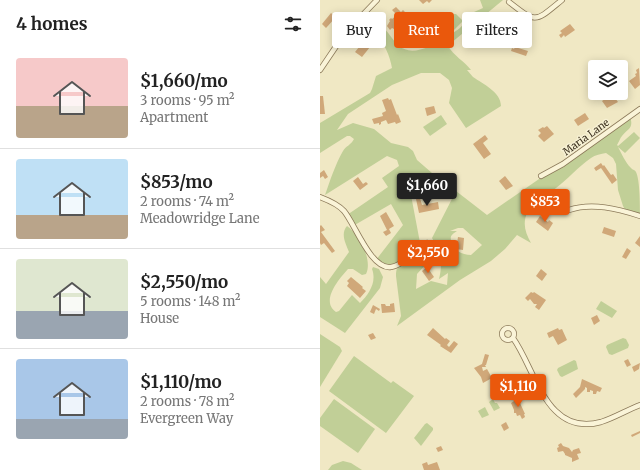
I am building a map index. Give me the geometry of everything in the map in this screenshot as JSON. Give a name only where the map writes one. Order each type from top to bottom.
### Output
[{"type":"street","points":[[320,70],[347,32],[377,0]]},
{"type":"street","points":[[509,2],[529,18],[535,18],[541,17],[562,0]]},
{"type":"street","name":"Maria Lane","points":[[542,176],[563,164],[640,109]]},
{"type":"street","points":[[320,197],[336,204],[344,211],[370,254],[385,267],[391,268],[399,264],[427,243]]},
{"type":"street","points":[[569,210],[580,207],[609,208],[640,216]]},
{"type":"street","points":[[513,338],[547,402],[561,417],[582,424],[594,424],[603,422],[640,404]]},
{"type":"green space","points":[[480,0],[503,0],[488,12],[474,12],[483,8]]},
{"type":"green space","points":[[454,14],[462,20],[462,22],[454,30]]},
{"type":"green space","points":[[462,26],[462,34],[454,41],[454,32]]},
{"type":"green space","points":[[386,30],[394,40],[394,48],[403,48],[416,51],[424,48],[449,48],[471,70],[467,70],[473,77],[495,93],[501,106],[466,128],[449,103],[452,88],[449,80],[440,73],[421,73],[392,85],[348,114],[337,130],[353,123],[374,129],[391,143],[408,147],[413,151],[417,160],[432,173],[407,174],[421,248],[391,267],[376,260],[403,225],[391,204],[353,226],[347,215],[388,187],[382,178],[399,166],[397,160],[387,156],[325,195],[340,156],[344,149],[354,139],[347,136],[320,153],[320,123],[370,93],[376,76],[392,68],[385,48]]},
{"type":"green space","points":[[441,115],[447,124],[430,136],[423,127]]},
{"type":"green space","points":[[630,116],[631,126],[621,137],[617,145],[618,146],[634,132],[640,138],[625,153],[618,147],[627,163],[635,171],[637,176],[640,193],[640,216],[626,211],[623,206],[618,190],[616,164],[613,158],[606,153],[594,156],[565,181],[533,203],[530,207],[526,215],[525,223],[527,235],[531,243],[517,235],[505,249],[491,261],[460,280],[397,326],[401,316],[396,271],[404,262],[420,253],[425,257],[427,263],[417,274],[416,289],[431,281],[447,285],[448,273],[439,279],[441,263],[437,248],[432,238],[456,191],[487,215]],"holes":[[[463,228],[482,245],[471,255],[458,251],[451,241],[451,236],[457,231],[450,231]]]},
{"type":"green space","points":[[347,226],[356,235],[364,248],[368,268],[366,274],[362,275],[353,269],[348,269],[336,284],[330,296],[332,307],[336,312],[339,311],[352,295],[360,303],[366,296],[373,283],[373,267],[379,269],[383,277],[380,288],[345,333],[320,317],[320,277],[326,284],[349,252],[344,236]]},
{"type":"green space","points":[[601,301],[617,311],[612,318],[596,309]]},
{"type":"green space","points":[[320,334],[340,347],[342,351],[320,387]]},
{"type":"green space","points":[[623,338],[626,339],[629,345],[628,348],[612,355],[609,354],[606,347],[607,345]]},
{"type":"green space","points":[[354,356],[391,383],[393,381],[414,396],[386,433],[329,391]]},
{"type":"green space","points":[[574,360],[576,361],[578,369],[562,377],[560,376],[557,370],[558,368]]},
{"type":"green space","points":[[334,399],[375,429],[358,453],[320,426],[320,418]]},
{"type":"green space","points":[[493,399],[500,408],[494,411],[489,402]]},
{"type":"green space","points":[[485,407],[489,415],[482,418],[478,411]]},
{"type":"green space","points":[[427,423],[433,428],[433,430],[421,446],[414,438]]},
{"type":"green space","points":[[343,461],[351,463],[362,470],[328,470],[332,465]]},
{"type":"building","points":[[419,0],[432,0],[429,3],[427,1],[423,4]]},
{"type":"building","points":[[396,7],[401,12],[394,12],[392,10]]},
{"type":"building","points":[[331,13],[332,14],[332,21],[326,28],[322,24]]},
{"type":"building","points":[[394,17],[394,29],[392,28],[390,30],[387,26],[390,21],[389,20],[391,18]]},
{"type":"building","points":[[570,24],[575,30],[561,38],[559,35],[562,33],[560,31]]},
{"type":"building","points":[[358,48],[369,48],[362,57],[355,52]]},
{"type":"building","points":[[512,48],[518,48],[528,51],[526,56],[511,51]]},
{"type":"building","points":[[639,68],[640,85],[635,89],[629,81],[636,76],[636,70]]},
{"type":"building","points":[[320,96],[323,96],[325,114],[320,114]]},
{"type":"building","points":[[388,98],[389,100],[391,99],[401,122],[396,124],[395,122],[388,124],[386,120],[381,122],[379,125],[379,123],[374,124],[372,119],[383,116],[382,113],[386,111],[382,100]]},
{"type":"building","points":[[616,100],[618,102],[607,108],[602,101]]},
{"type":"building","points":[[434,106],[436,113],[427,116],[425,108]]},
{"type":"building","points":[[585,113],[589,119],[578,126],[574,120]]},
{"type":"building","points":[[547,126],[554,134],[544,142],[538,136],[541,133],[538,130]]},
{"type":"building","points":[[485,135],[488,139],[483,143],[491,154],[484,159],[473,144]]},
{"type":"building","points":[[601,163],[617,180],[612,184],[601,168],[596,171],[594,168]]},
{"type":"building","points":[[324,170],[328,177],[325,179],[323,176],[320,178],[320,173]]},
{"type":"building","points":[[505,176],[513,186],[506,190],[499,181]]},
{"type":"building","points":[[358,177],[363,184],[366,182],[368,184],[360,190],[353,181]]},
{"type":"building","points":[[420,198],[422,205],[438,202],[439,209],[419,213],[416,199]]},
{"type":"building","points":[[386,212],[394,226],[389,229],[391,233],[386,236],[383,232],[387,230],[380,216]]},
{"type":"building","points":[[540,216],[548,222],[549,220],[553,223],[548,231],[536,222]]},
{"type":"building","points":[[321,225],[325,230],[321,232],[335,251],[332,253],[324,243],[321,245],[320,243]]},
{"type":"building","points":[[604,227],[616,231],[614,237],[602,233]]},
{"type":"building","points":[[640,236],[640,247],[635,243]]},
{"type":"building","points":[[458,237],[464,238],[463,250],[456,249]]},
{"type":"building","points":[[627,248],[631,251],[626,259],[622,257]]},
{"type":"building","points":[[427,267],[434,277],[429,281],[422,271]]},
{"type":"building","points":[[541,269],[547,274],[542,281],[536,276]]},
{"type":"building","points":[[351,277],[366,291],[360,298],[347,286],[349,283],[347,281]]},
{"type":"building","points":[[531,292],[534,292],[546,300],[539,310],[535,307],[537,304],[534,304],[530,299],[528,301],[525,298]]},
{"type":"building","points":[[394,303],[395,312],[382,313],[381,304],[390,306],[390,304]]},
{"type":"building","points":[[373,305],[380,309],[379,311],[376,309],[374,314],[370,312]]},
{"type":"building","points":[[597,315],[600,321],[594,325],[591,318]]},
{"type":"building","points":[[433,328],[445,339],[446,338],[450,341],[447,345],[449,347],[454,341],[458,344],[451,353],[427,335]]},
{"type":"building","points":[[558,328],[559,330],[562,329],[567,340],[558,345],[553,336],[549,338],[547,333]]},
{"type":"building","points":[[373,333],[376,338],[371,340],[368,335]]},
{"type":"building","points":[[485,354],[489,355],[485,365],[486,367],[482,367],[483,371],[487,369],[492,378],[483,383],[481,377],[474,368],[482,364]]},
{"type":"building","points":[[628,359],[631,365],[627,367],[624,361]]},
{"type":"building","points":[[640,363],[639,369],[634,372],[632,367]]},
{"type":"building","points":[[582,379],[602,388],[600,392],[597,391],[596,394],[593,394],[593,391],[590,390],[590,392],[587,392],[587,388],[585,387],[585,389],[576,398],[573,394],[580,387]]},
{"type":"building","points":[[519,398],[525,414],[525,417],[522,419],[520,415],[517,416],[516,413],[514,413],[511,403]]},
{"type":"building","points":[[506,422],[509,428],[504,431],[501,425]]},
{"type":"building","points":[[640,431],[640,433],[632,437],[631,435]]},
{"type":"building","points":[[561,443],[572,452],[573,450],[579,448],[581,453],[577,454],[579,459],[572,462],[572,458],[565,455],[563,451],[558,452],[558,445]]},
{"type":"building","points":[[441,446],[443,450],[438,452],[436,448]]},
{"type":"building","points":[[427,462],[428,465],[437,462],[440,470],[424,470],[422,464]]}]
